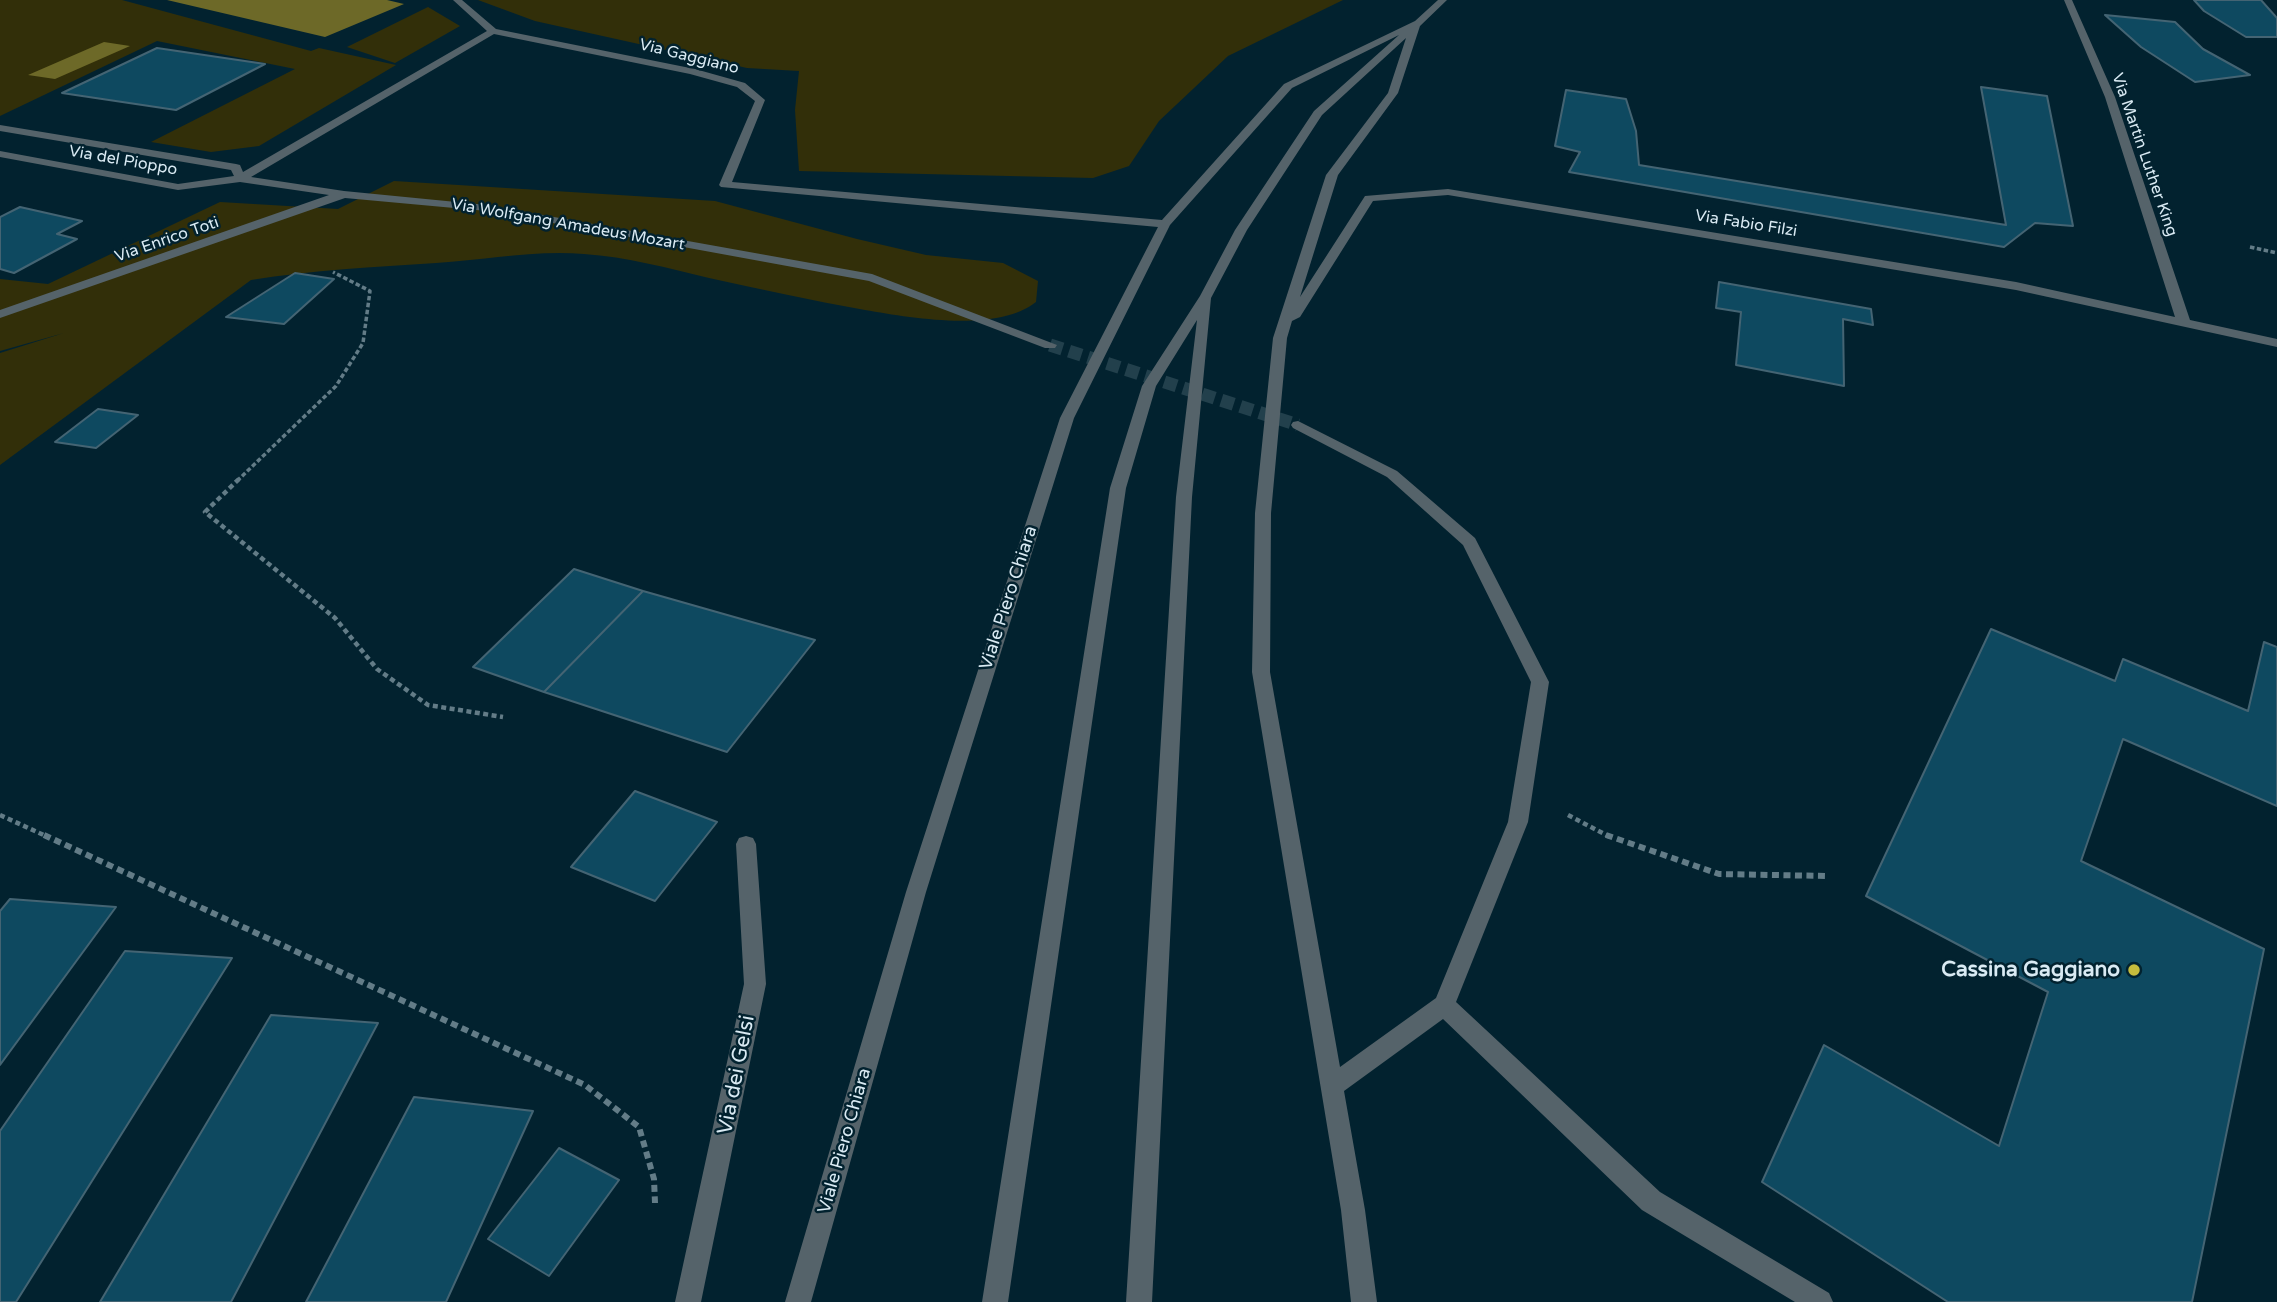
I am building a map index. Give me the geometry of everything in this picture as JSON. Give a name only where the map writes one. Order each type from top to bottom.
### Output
[{"type":"street","points":[[240,179],[494,31],[457,0]]},
{"type":"street","name":"Viale Piero Chiara","points":[[995,1302],[1118,488],[1149,386],[1206,296],[1241,230],[1318,113],[1443,0]]},
{"type":"street","name":"Via Martin Luther King","points":[[2068,0],[2110,97],[2184,323]]},
{"type":"street","points":[[1364,1302],[1353,1210],[1261,672],[1263,513],[1280,338],[1332,176],[1393,93],[1416,23]]},
{"type":"street","name":"Viale Piero Chiara","points":[[798,1302],[916,892],[1067,418],[1165,224],[1288,86],[1416,23]]},
{"type":"street","name":"Via Gaggiano","points":[[494,31],[692,71],[741,85],[760,100],[725,186],[1165,224]]},
{"type":"street","name":"Via Wolfgang Amadeus Mozart","points":[[0,128],[236,167],[240,179],[344,194],[487,208],[872,278],[1050,345]]},
{"type":"street","name":"Via del Pioppo","points":[[0,154],[178,187],[240,179]]},
{"type":"street","name":"Via Fabio Filzi","points":[[1280,338],[1368,198],[1447,192],[2015,286],[2277,343]]},
{"type":"street","name":"Via Enrico Toti","points":[[0,314],[344,194]]},
{"type":"street","name":"Viale Piero Chiara","points":[[1139,1302],[1184,497],[1206,296]]},
{"type":"street","points":[[1298,425],[1392,474],[1469,542],[1540,682],[1518,822],[1444,1005],[1331,1087]]},
{"type":"street","name":"Via dei Gelsi","points":[[688,1302],[755,984],[746,844]]},
{"type":"street","points":[[1444,1005],[1651,1201],[1820,1302]]},
{"type":"path","points":[[2250,247],[2277,253]]},
{"type":"path","points":[[333,272],[370,291],[363,343],[336,386],[205,512],[335,618],[377,669],[428,705],[503,716]]},
{"type":"path","points":[[1523,790],[1609,837],[1719,874],[1828,876]]},
{"type":"path","points":[[0,815],[585,1085],[639,1127],[654,1179],[655,1205]]},
{"type":"shaded area","points":[[0,0],[122,0],[311,51],[319,48],[396,65],[259,146],[211,152],[151,142],[295,69],[157,41],[0,116]]},
{"type":"shaded area","points":[[167,0],[387,0],[404,4],[325,37]]},
{"type":"shaded area","points":[[478,0],[1343,0],[1228,56],[1159,121],[1129,166],[1093,178],[799,171],[795,110],[799,71],[747,68],[535,21]]},
{"type":"shaded area","points":[[428,7],[460,26],[395,63],[347,47]]},
{"type":"shaded area","points":[[104,42],[130,46],[55,79],[28,75]]},
{"type":"shaded area","points":[[394,181],[715,201],[926,255],[1003,263],[1038,281],[1036,302],[1019,312],[999,317],[953,321],[929,319],[826,303],[632,260],[565,253],[343,269],[251,280],[0,465],[0,353],[64,333],[0,351],[0,279],[48,284],[220,202],[338,209]]},
{"type":"building","points":[[2194,0],[2261,0],[2277,18],[2277,37],[2246,37],[2204,11]]},
{"type":"building","points":[[2105,15],[2175,22],[2203,49],[2250,75],[2195,82],[2141,47]]},
{"type":"building","points":[[157,48],[265,64],[176,110],[62,93]]},
{"type":"building","points":[[1981,87],[2047,96],[2073,226],[2035,223],[2004,247],[1569,172],[1580,152],[1555,146],[1566,90],[1626,99],[1636,131],[1639,165],[2006,225]]},
{"type":"building","points":[[20,207],[82,221],[57,234],[77,239],[14,273],[0,269],[0,217]]},
{"type":"building","points":[[295,273],[334,279],[284,324],[226,317]]},
{"type":"building","points":[[1719,282],[1871,309],[1873,325],[1843,319],[1844,386],[1736,365],[1741,312],[1716,308]]},
{"type":"building","points":[[98,409],[138,415],[96,448],[55,442]]},
{"type":"building","points":[[574,569],[643,591],[544,692],[473,667]]},
{"type":"building","points":[[643,591],[815,640],[727,752],[544,692]]},
{"type":"building","name":"Cassina Gaggiano","points":[[1991,629],[2115,681],[2123,659],[2248,711],[2264,642],[2277,647],[2277,806],[2123,739],[2081,861],[2264,949],[2192,1302],[1948,1302],[1762,1182],[1824,1045],[1999,1146],[2048,992],[1866,896]]},
{"type":"building","points":[[635,791],[717,822],[655,901],[571,867]]},
{"type":"building","points":[[10,899],[116,907],[0,1065],[0,911]]},
{"type":"building","points":[[125,951],[232,958],[16,1302],[0,1302],[0,1131]]},
{"type":"building","points":[[271,1015],[378,1023],[231,1302],[100,1302]]},
{"type":"building","points":[[414,1097],[533,1111],[446,1302],[306,1302]]},
{"type":"building","points":[[559,1148],[619,1180],[549,1276],[488,1239]]},
{"type":"tunnel","points":[[1050,345],[1298,425]]},
{"type":"place","name":"Cassina Gaggiano","points":[[2134,970]]}]
